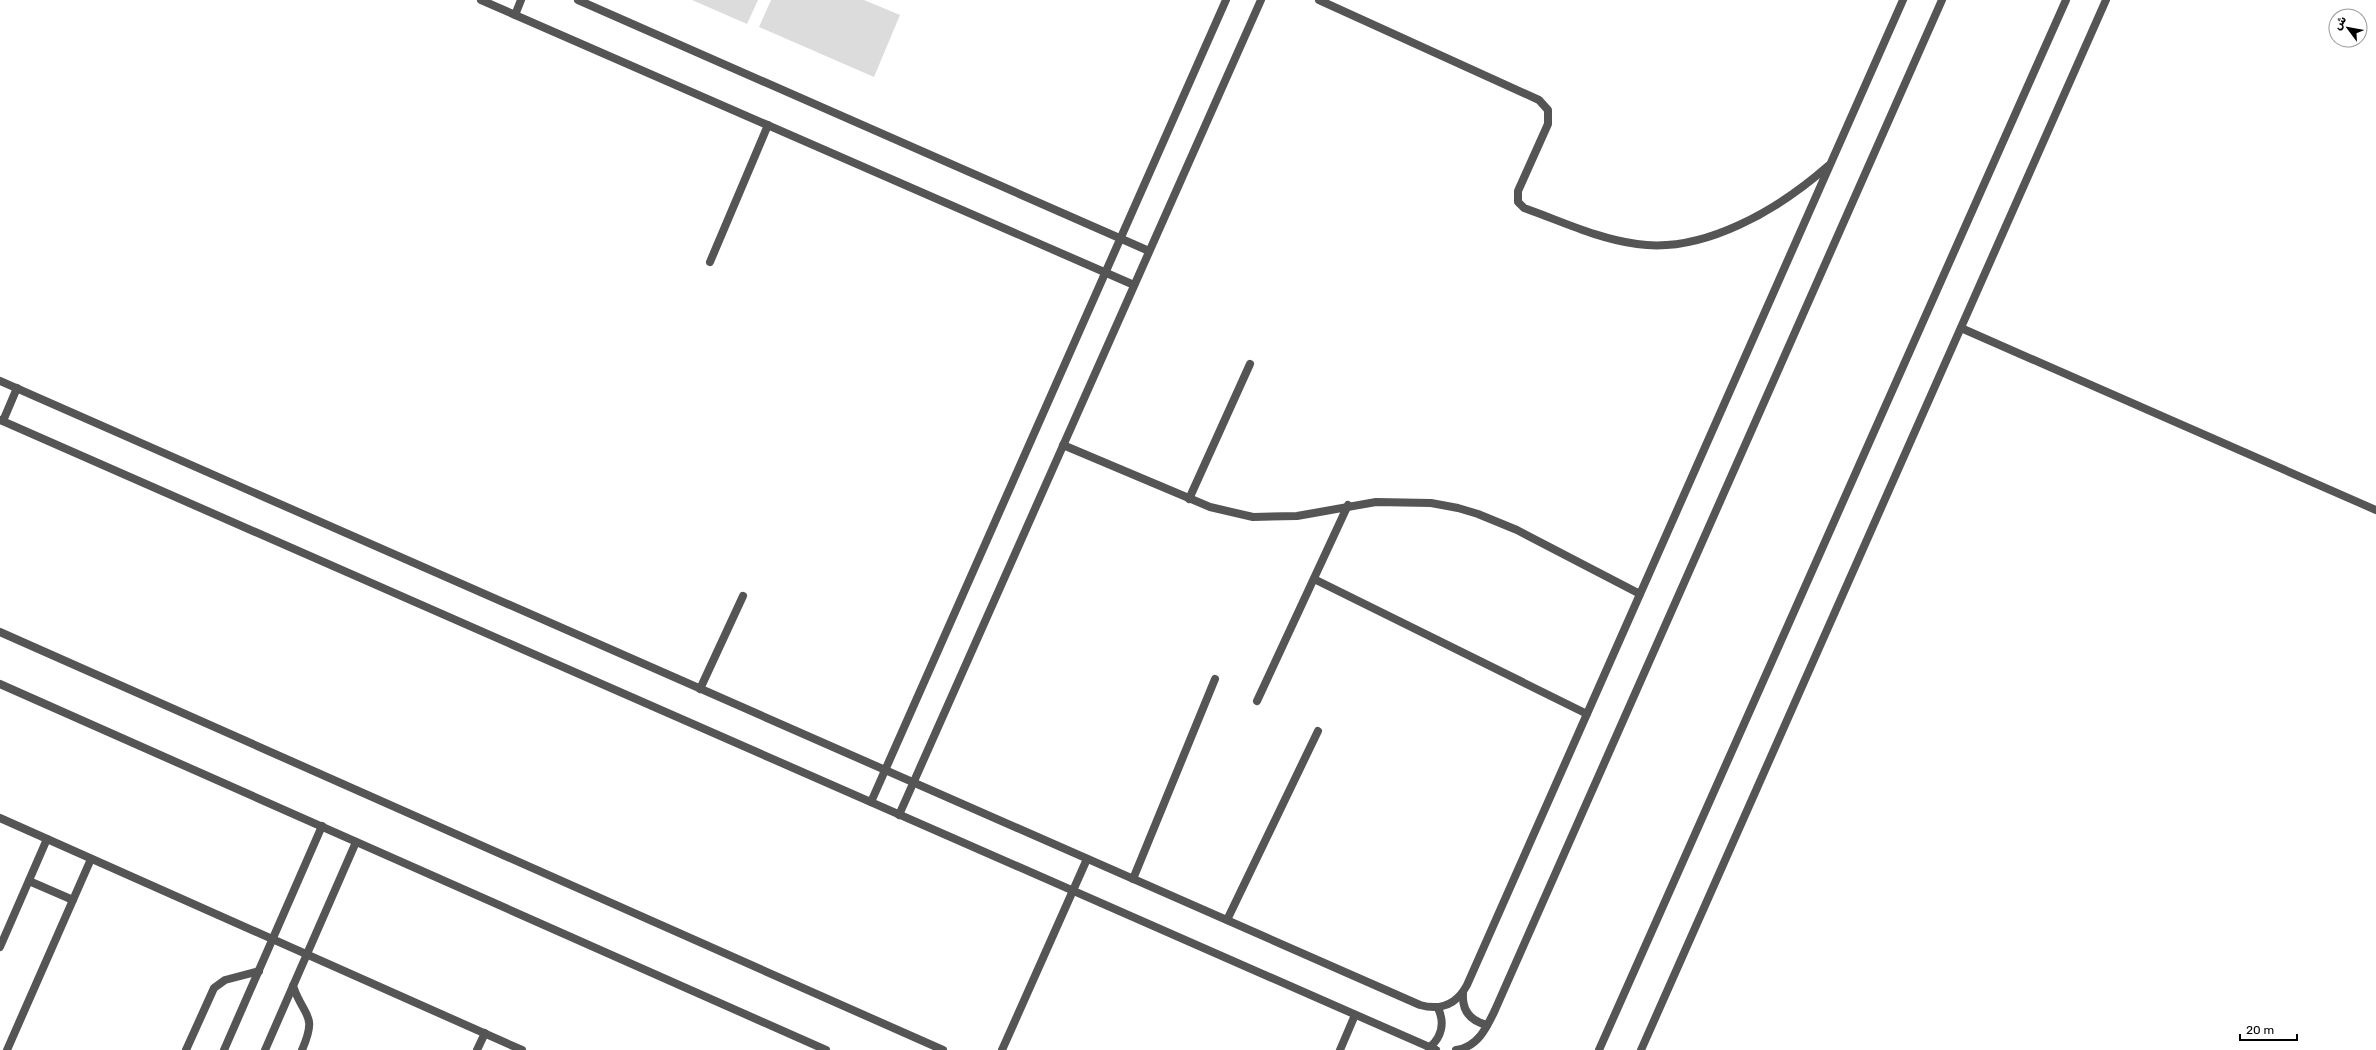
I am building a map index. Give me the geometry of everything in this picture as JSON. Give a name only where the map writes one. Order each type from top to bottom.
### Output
[{"type":"street","points":[[481,0],[1134,284]]},
{"type":"street","points":[[515,15],[521,0]]},
{"type":"street","points":[[578,0],[1149,251]]},
{"type":"street","points":[[871,802],[1226,0]]},
{"type":"street","points":[[899,815],[1261,0]]},
{"type":"street","points":[[1319,0],[1540,100],[1548,110],[1548,124],[1518,191],[1518,202],[1524,208],[1609,238],[1636,244],[1670,246],[1720,232],[1773,206],[1810,181],[1830,163]]},
{"type":"street","points":[[1487,1025],[1473,1020],[1468,1015],[1462,1001],[1463,994],[1902,0]]},
{"type":"street","points":[[1456,1050],[1471,1044],[1480,1036],[1487,1025],[1942,0]]},
{"type":"street","points":[[1600,1050],[2066,0]]},
{"type":"street","points":[[1641,1050],[2106,0]]},
{"type":"street","points":[[710,262],[768,125]]},
{"type":"street","points":[[1961,328],[2376,510]]},
{"type":"street","points":[[1189,499],[1250,364]]},
{"type":"street","points":[[0,381],[1420,1005],[1438,1008],[1456,1001],[1463,994]]},
{"type":"street","points":[[17,388],[2,420],[1433,1049],[1442,1030],[1441,1015],[1438,1008]]},
{"type":"street","points":[[1063,445],[1189,499],[1231,513],[1274,518],[1296,516],[1348,505],[1403,501],[1431,503],[1478,514],[1517,530],[1640,594]]},
{"type":"street","points":[[1257,701],[1348,505]]},
{"type":"street","points":[[1314,579],[1587,714]]},
{"type":"street","points":[[700,689],[743,596]]},
{"type":"street","points":[[0,632],[943,1050]]},
{"type":"street","points":[[1133,879],[1215,680]]},
{"type":"street","points":[[0,684],[826,1050]]},
{"type":"street","points":[[1228,920],[1318,731]]},
{"type":"street","points":[[0,818],[522,1050]]},
{"type":"street","points":[[224,1050],[322,826]]},
{"type":"street","points":[[0,947],[47,839]]},
{"type":"street","points":[[265,1050],[356,842]]},
{"type":"street","points":[[7,1050],[91,859]]},
{"type":"street","points":[[1002,1050],[1087,859]]},
{"type":"street","points":[[29,882],[73,900]]},
{"type":"street","points":[[186,1050],[214,988],[224,980],[259,971]]},
{"type":"street","points":[[293,986],[310,1019],[309,1034],[302,1050]]},
{"type":"street","points":[[1340,1050],[1355,1015]]},
{"type":"street","points":[[477,1050],[485,1033]]},
{"type":"shaded area","points":[[692,0],[758,0],[747,24]]},
{"type":"shaded area","points":[[771,0],[864,0],[900,15],[874,77],[759,27]]}]
